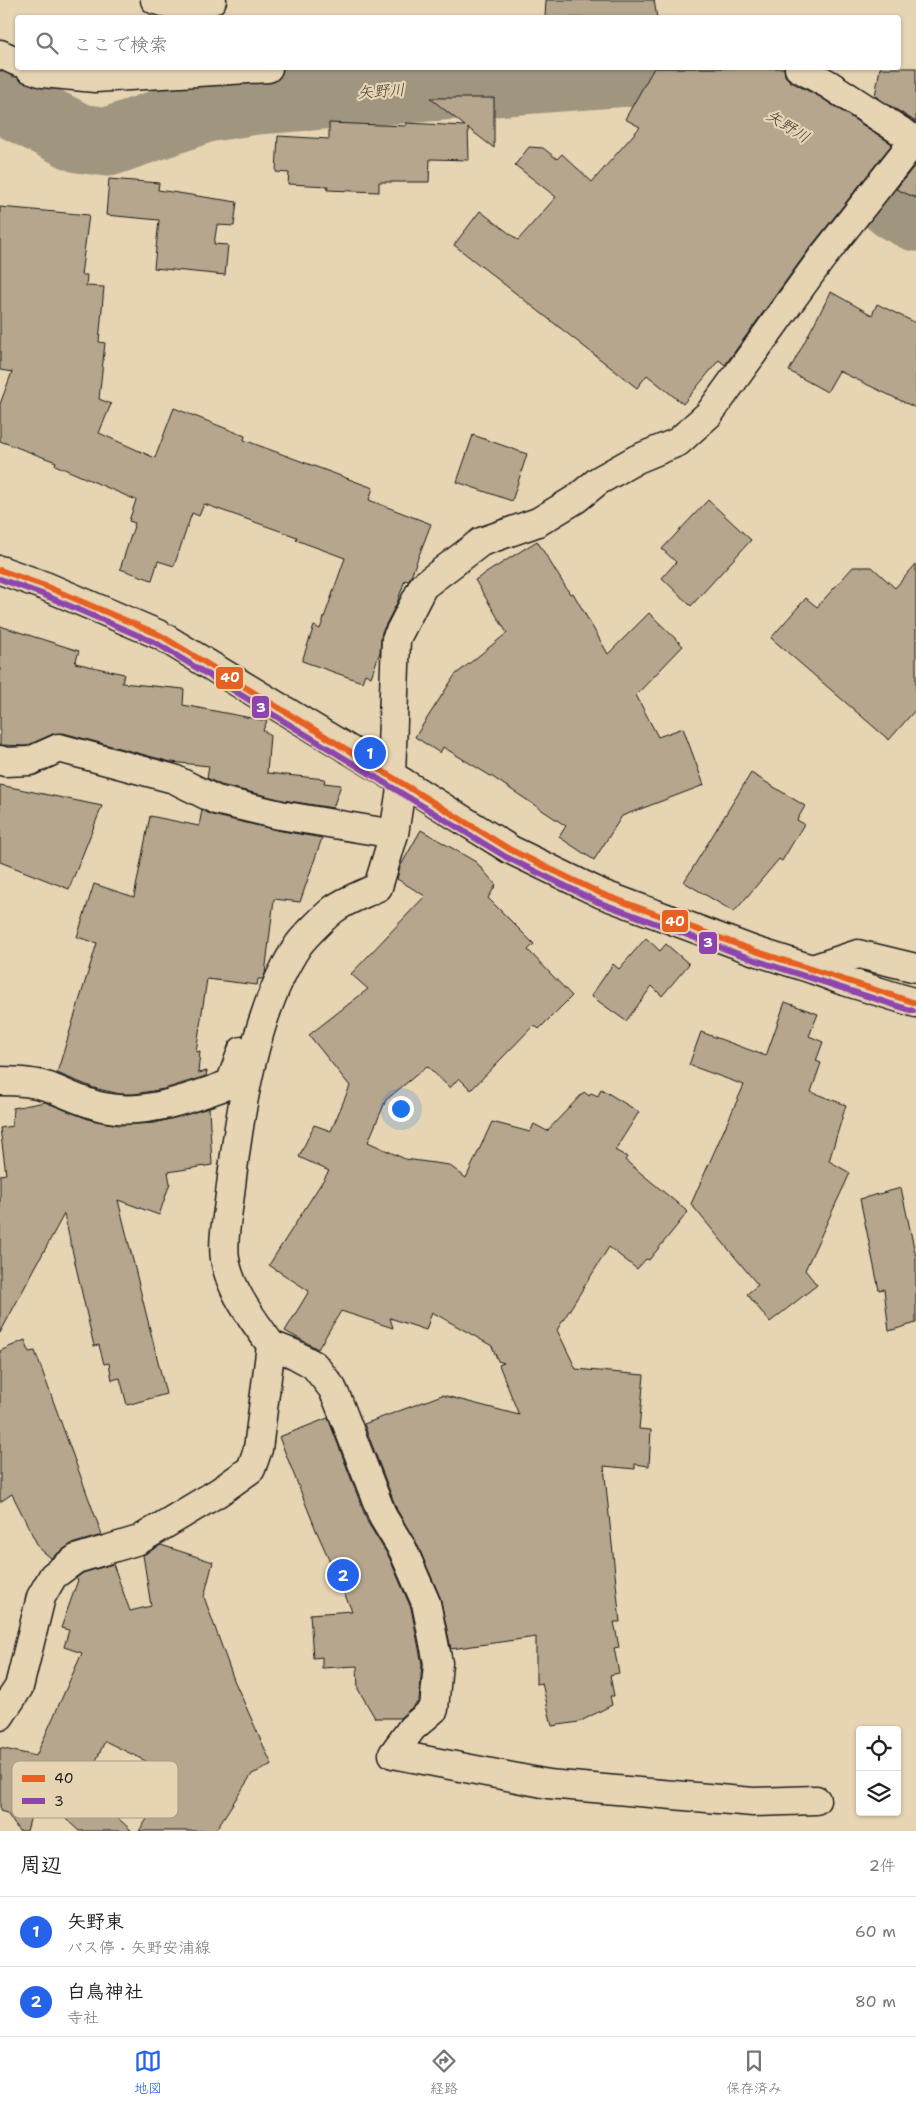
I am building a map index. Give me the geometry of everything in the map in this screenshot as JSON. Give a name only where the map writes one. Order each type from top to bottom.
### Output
[{"type":"street","points":[[154,0],[186,8],[207,7]]},
{"type":"street","points":[[0,54],[15,61]]},
{"type":"street","points":[[35,70],[43,73],[95,78],[195,70]]},
{"type":"street","points":[[803,70],[828,84],[915,141],[821,259],[709,414],[678,442],[637,459],[598,481],[576,499],[538,522],[481,542],[423,586],[396,639],[394,834],[378,887],[334,908],[300,943],[268,1005],[259,1035],[237,1140],[225,1258],[239,1298],[271,1345],[294,1354],[314,1365],[332,1388],[383,1517],[403,1550],[426,1603],[438,1663],[434,1709],[412,1728],[393,1754],[548,1784],[752,1802],[816,1800]]},
{"type":"street","points":[[0,570],[45,586],[160,635],[511,850],[602,894],[755,951],[916,1003]]},
{"type":"street","points":[[0,760],[5,762],[30,760],[59,748],[174,779],[216,800],[280,815],[394,834]]},
{"type":"street","points":[[812,969],[858,954],[916,968]]},
{"type":"street","points":[[0,1081],[47,1086],[85,1103],[117,1110],[166,1105],[230,1084],[244,1045],[259,1035]]},
{"type":"street","points":[[0,1716],[19,1687],[41,1597],[53,1576],[76,1559],[139,1540],[219,1492],[251,1469],[258,1449],[271,1345]]},
{"type":"building","points":[[546,0],[654,0],[656,15],[545,15]]},
{"type":"building","points":[[916,68],[916,122],[875,96],[880,70]]},
{"type":"building","points":[[653,70],[784,70],[785,76],[791,82],[820,97],[892,144],[809,249],[725,365],[719,360],[683,404],[647,375],[637,388],[454,245],[480,211],[518,240],[556,197],[515,165],[529,147],[543,148],[557,159],[562,154],[592,182],[640,127],[625,119]]},
{"type":"building","points":[[430,98],[494,98],[494,148],[468,128],[469,160],[430,159],[429,182],[379,182],[379,192],[327,190],[328,186],[288,184],[289,173],[276,172],[278,136],[329,139],[329,123],[406,126],[406,123],[465,126]]},
{"type":"building","points":[[916,164],[916,198],[896,189]]},
{"type":"building","points":[[109,179],[159,183],[158,190],[237,202],[234,226],[217,225],[214,244],[228,245],[225,275],[154,268],[159,220],[106,215]]},
{"type":"building","points":[[0,207],[89,215],[81,275],[87,275],[86,286],[104,287],[99,342],[105,343],[99,399],[111,404],[99,433],[155,458],[174,408],[245,436],[244,440],[373,488],[369,500],[431,524],[411,576],[408,581],[405,580],[397,603],[382,632],[380,652],[371,677],[365,674],[362,682],[302,661],[314,626],[320,629],[345,558],[296,540],[297,537],[204,504],[199,516],[192,513],[174,566],[158,561],[152,580],[120,569],[135,523],[129,521],[136,500],[55,465],[56,462],[0,441],[0,404],[12,372],[0,370]]},
{"type":"building","points":[[831,292],[872,315],[877,304],[916,323],[916,408],[839,371],[827,392],[789,371]]},
{"type":"building","points":[[473,435],[527,454],[512,501],[457,482]]},
{"type":"building","points":[[708,500],[751,540],[691,606],[662,578],[676,562],[662,549]]},
{"type":"building","points":[[537,541],[570,594],[573,593],[608,654],[649,613],[683,646],[636,695],[658,737],[683,728],[704,785],[622,816],[594,860],[559,837],[566,826],[443,747],[440,753],[415,737],[455,675],[507,633],[475,580]]},
{"type":"building","points":[[916,564],[916,709],[889,740],[771,638],[806,598],[817,607],[853,567],[872,567],[895,588]]},
{"type":"building","points":[[0,626],[79,651],[75,663],[124,674],[122,683],[184,689],[183,705],[267,721],[263,730],[270,735],[267,773],[325,779],[324,783],[341,785],[333,808],[283,800],[221,785],[207,778],[209,766],[171,762],[63,733],[53,734],[26,746],[0,745]]},
{"type":"building","points":[[751,773],[805,806],[797,820],[804,824],[782,861],[779,859],[734,912],[684,882]]},
{"type":"building","points":[[0,785],[102,806],[69,889],[0,862]]},
{"type":"building","points":[[202,810],[212,815],[276,830],[322,838],[300,902],[274,899],[263,979],[258,979],[257,985],[207,979],[196,1052],[200,1051],[198,1073],[207,1071],[206,1076],[164,1089],[134,1094],[120,1094],[94,1088],[57,1073],[97,943],[77,937],[94,884],[134,897],[150,816],[199,826]]},
{"type":"building","points":[[421,830],[476,862],[496,885],[488,898],[534,944],[528,950],[572,996],[539,1029],[534,1025],[471,1090],[459,1078],[450,1088],[427,1066],[386,1100],[368,1142],[405,1159],[449,1165],[466,1178],[492,1122],[530,1132],[534,1124],[547,1131],[584,1092],[589,1096],[591,1093],[598,1096],[601,1089],[639,1112],[615,1150],[627,1157],[625,1160],[688,1212],[649,1260],[646,1259],[637,1269],[609,1247],[557,1330],[576,1369],[644,1375],[639,1429],[651,1430],[649,1466],[635,1464],[635,1469],[604,1466],[620,1622],[614,1622],[619,1647],[614,1648],[619,1673],[610,1675],[614,1696],[610,1696],[612,1705],[579,1722],[552,1726],[542,1683],[536,1684],[536,1637],[451,1649],[440,1597],[417,1544],[397,1510],[364,1424],[442,1395],[519,1415],[499,1365],[504,1363],[498,1361],[492,1346],[432,1312],[426,1330],[390,1318],[393,1328],[341,1311],[318,1349],[285,1331],[309,1291],[269,1265],[329,1171],[299,1157],[314,1125],[331,1131],[350,1086],[309,1035],[368,989],[351,974],[425,896],[397,879],[400,867]]},
{"type":"building","points":[[646,938],[660,951],[666,944],[689,964],[662,996],[652,986],[626,1021],[591,996],[613,964],[619,969]]},
{"type":"building","points":[[785,1002],[818,1014],[809,1036],[823,1042],[816,1061],[821,1063],[811,1092],[846,1105],[829,1161],[850,1173],[805,1270],[817,1285],[770,1322],[747,1294],[758,1285],[691,1204],[744,1085],[689,1065],[701,1032],[766,1056]]},
{"type":"building","points":[[45,1102],[91,1120],[119,1125],[155,1123],[209,1108],[212,1165],[168,1172],[170,1183],[159,1215],[118,1200],[166,1394],[127,1405],[120,1378],[112,1380],[109,1363],[104,1364],[99,1345],[94,1346],[64,1214],[0,1333],[0,1175],[6,1174],[0,1128],[12,1126],[13,1108]]},
{"type":"building","points":[[901,1188],[916,1257],[916,1323],[889,1331],[884,1289],[879,1290],[860,1199]]},
{"type":"building","points":[[25,1340],[29,1352],[35,1351],[102,1535],[71,1544],[51,1558],[39,1548],[12,1494],[0,1502],[0,1351]]},
{"type":"building","points":[[328,1418],[368,1523],[389,1557],[411,1608],[422,1664],[419,1701],[400,1718],[375,1718],[358,1689],[357,1666],[322,1668],[322,1657],[313,1658],[310,1614],[352,1611],[316,1530],[279,1437]]},
{"type":"building","points":[[161,1545],[213,1562],[204,1597],[234,1680],[272,1765],[252,1774],[215,1831],[139,1831],[148,1818],[178,1818],[178,1761],[146,1761],[105,1741],[96,1761],[12,1761],[12,1818],[30,1818],[27,1831],[19,1831],[7,1813],[0,1811],[0,1748],[36,1756],[82,1653],[64,1647],[69,1630],[61,1628],[78,1580],[76,1578],[83,1573],[113,1564],[130,1611],[151,1606],[143,1555]]},
{"type":"building","points":[[65,1818],[118,1818],[132,1831],[79,1831]]},
{"type":"waterway","name":"矢野川","points":[[0,98],[79,138],[108,142],[206,108],[256,100],[627,72],[718,84],[790,125],[843,162],[895,206],[916,217]]},
{"type":"transit line","name":"40","points":[[0,570],[45,586],[160,635],[511,850],[602,894],[755,951],[916,1003]]},
{"type":"transit line","name":"3","points":[[0,579],[42,594],[156,643],[506,857],[598,902],[752,959],[913,1011]]},
{"type":"place","name":"矢野東","points":[[370,753]]},
{"type":"place","name":"白鳥神社","points":[[343,1575]]}]
